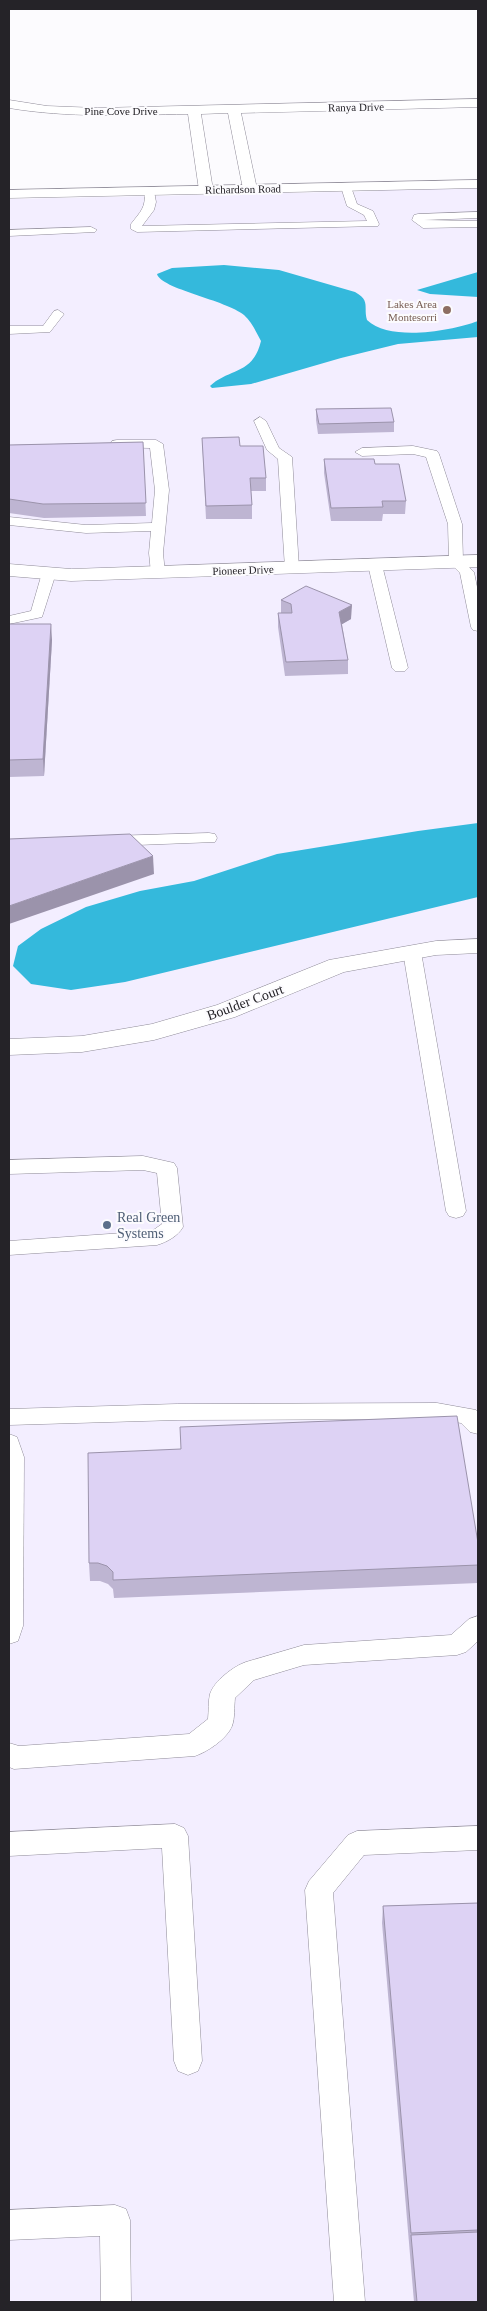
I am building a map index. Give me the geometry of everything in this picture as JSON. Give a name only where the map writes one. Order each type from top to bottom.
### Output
[{"type":"street","name":"Ranya Drive","points":[[234,110],[478,103]]},
{"type":"street","name":"Pine Cove Drive","points":[[9,104],[63,111],[234,110]]},
{"type":"street","points":[[234,110],[250,189]]},
{"type":"street","points":[[194,111],[198,148],[203,159],[206,190]]},
{"type":"street","name":"Richardson Road","points":[[9,194],[478,184]]},
{"type":"street","name":"Pioneer Drive","points":[[9,570],[71,575],[478,561]]},
{"type":"street","name":"Boulder Court","points":[[9,1047],[82,1044],[154,1032],[226,1011],[338,965],[436,948],[478,946]]},
{"type":"lane","points":[[149,191],[151,200],[148,213],[136,224],[136,229],[374,224],[369,213],[352,206],[346,187]]},
{"type":"lane","points":[[478,215],[418,217],[419,223],[423,225],[478,224]]},
{"type":"lane","points":[[9,232],[91,230]]},
{"type":"lane","points":[[9,330],[46,329],[58,314]]},
{"type":"lane","points":[[260,421],[274,450],[285,457],[292,568]]},
{"type":"lane","points":[[99,444],[156,444],[162,490],[156,553],[158,573]]},
{"type":"lane","points":[[362,452],[413,450],[432,454],[455,524],[456,562],[468,572],[478,627]]},
{"type":"lane","points":[[9,521],[86,529],[158,528]]},
{"type":"lane","points":[[375,565],[400,668]]},
{"type":"lane","points":[[9,620],[38,614],[49,573]]},
{"type":"lane","points":[[99,841],[208,838]]},
{"type":"lane","points":[[412,952],[456,1211]]},
{"type":"lane","points":[[9,1167],[143,1162],[168,1168],[173,1227],[157,1238],[9,1248]]},
{"type":"lane","points":[[9,1417],[177,1412],[437,1411],[468,1416],[478,1426]]},
{"type":"lane","points":[[9,1443],[13,1457],[11,1626],[9,1634]]},
{"type":"lane","points":[[9,1754],[14,1758],[195,1745],[220,1724],[223,1694],[246,1672],[304,1655],[457,1645],[478,1626]]},
{"type":"lane","points":[[9,1844],[175,1836],[188,2061]]},
{"type":"lane","points":[[349,2302],[319,1890],[357,1843],[478,1838]]},
{"type":"lane","points":[[9,2225],[115,2220],[116,2302]]},
{"type":"shaded area","points":[[478,184],[478,2302],[9,2302],[9,199],[378,191],[377,187]]},
{"type":"water","points":[[224,265],[279,270],[355,292],[365,301],[367,320],[377,327],[390,331],[421,333],[478,321],[478,337],[398,344],[251,384],[212,388],[210,386],[217,380],[240,370],[252,360],[261,341],[252,324],[244,315],[223,304],[170,285],[157,274],[172,268]]},
{"type":"water","points":[[478,272],[478,297],[430,294],[417,290]]},
{"type":"water","points":[[478,823],[478,897],[125,982],[71,990],[31,984],[13,966],[18,946],[41,929],[86,907],[140,891],[194,881],[277,854]]},
{"type":"building","points":[[391,408],[394,422],[319,424],[316,409]]},
{"type":"building","points":[[239,437],[240,446],[263,446],[266,478],[250,478],[252,505],[206,506],[202,438]]},
{"type":"building","points":[[143,442],[146,503],[43,504],[9,499],[9,445]]},
{"type":"building","points":[[324,459],[374,459],[375,464],[399,464],[406,501],[382,501],[383,507],[331,508]]},
{"type":"building","points":[[306,586],[352,605],[339,612],[348,660],[286,662],[278,613],[292,613],[291,604],[281,600]]},
{"type":"building","points":[[9,624],[51,624],[43,759],[9,760]]},
{"type":"building","points":[[130,834],[153,856],[9,906],[9,839]]},
{"type":"building","points":[[457,1416],[478,1543],[478,1565],[113,1580],[113,1572],[107,1566],[89,1563],[88,1453],[181,1449],[180,1427]]},
{"type":"building","points":[[478,1903],[478,2230],[411,2233],[383,1906]]},
{"type":"building","points":[[478,2232],[478,2302],[417,2302],[411,2235]]},
{"type":"place","name":"Lakes Area Montesorri","points":[[447,310]]},
{"type":"place","name":"Real Green Systems","points":[[107,1225]]}]
